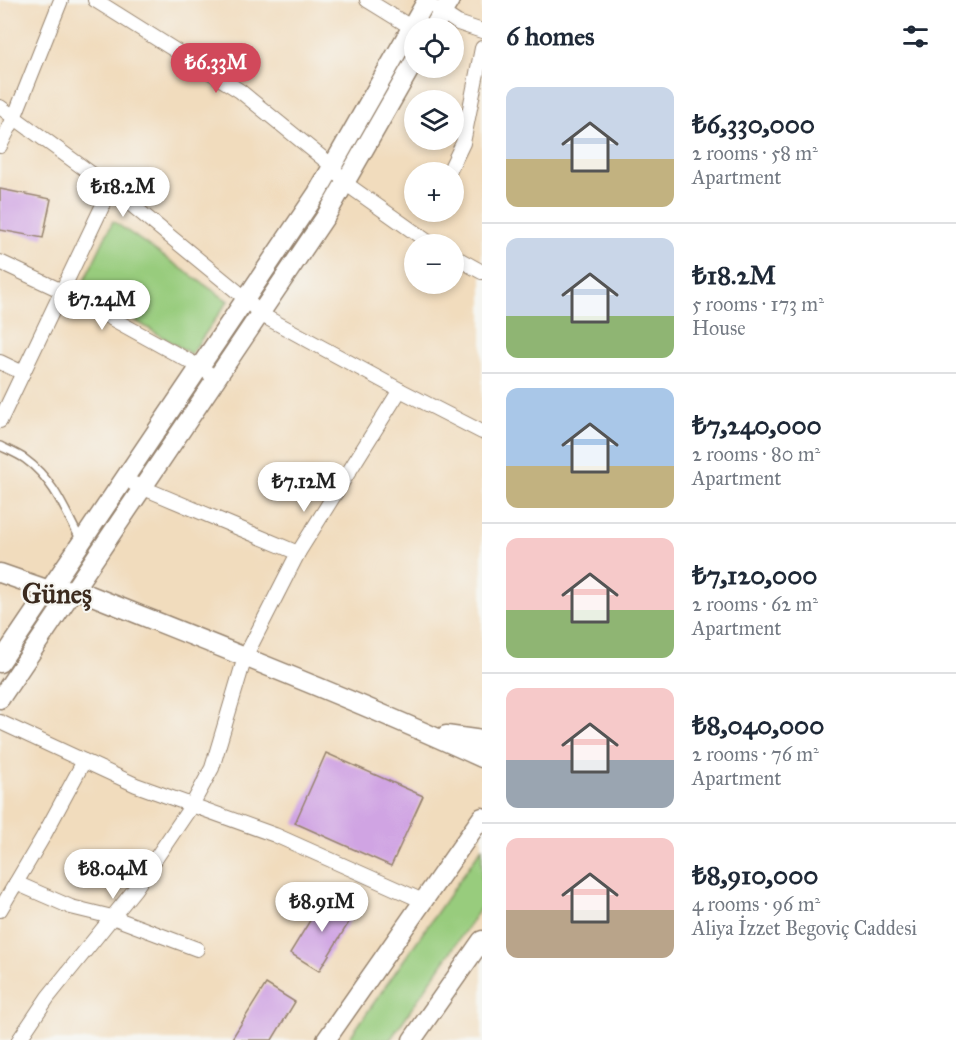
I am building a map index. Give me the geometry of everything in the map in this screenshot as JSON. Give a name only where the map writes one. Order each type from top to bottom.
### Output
[{"type":"street","points":[[0,146],[14,118],[61,0]]},
{"type":"street","points":[[95,0],[240,91],[331,165],[345,183],[417,234]]},
{"type":"street","points":[[367,0],[404,23]]},
{"type":"street","points":[[417,18],[426,1],[458,23],[482,31]]},
{"type":"street","points":[[0,663],[316,193],[404,42]]},
{"type":"street","points":[[453,162],[463,142],[482,48]]},
{"type":"street","points":[[0,699],[326,216],[405,78]]},
{"type":"street","points":[[0,107],[111,188],[245,298],[260,314],[482,432]]},
{"type":"street","points":[[0,421],[111,188]]},
{"type":"street","points":[[0,262],[62,291],[216,378]]},
{"type":"street","points":[[464,262],[482,272]]},
{"type":"street","points":[[0,362],[23,373]]},
{"type":"street","points":[[19,1040],[48,997],[135,889],[192,805],[212,768],[245,657],[298,552],[400,390]]},
{"type":"street","points":[[123,478],[298,552]]},
{"type":"street","points":[[0,573],[49,590],[74,590],[245,657],[482,758]]},
{"type":"street","points":[[0,722],[136,785],[274,835],[423,902]]},
{"type":"street","points":[[423,731],[482,740]]},
{"type":"street","points":[[0,910],[84,761]]},
{"type":"street","points":[[326,1040],[482,817]]},
{"type":"street","points":[[16,883],[71,907],[112,917],[197,949]]},
{"type":"street","points":[[412,1040],[482,940]]},
{"type":"lane","points":[[0,446],[24,458],[43,474],[54,488],[81,542]]},
{"type":"green space","points":[[113,221],[228,301],[191,354],[81,288]]},
{"type":"green space","points":[[482,848],[482,906],[390,1040],[348,1040]]},
{"type":"building","points":[[0,189],[51,199],[43,238],[0,230]]},
{"type":"building","points":[[326,753],[423,796],[391,866],[295,823]]},
{"type":"building","points":[[325,896],[354,914],[319,971],[290,953]]},
{"type":"building","points":[[266,984],[295,1002],[272,1040],[231,1040]]},
{"type":"district","name":"Güneş","points":[[57,593]]}]
